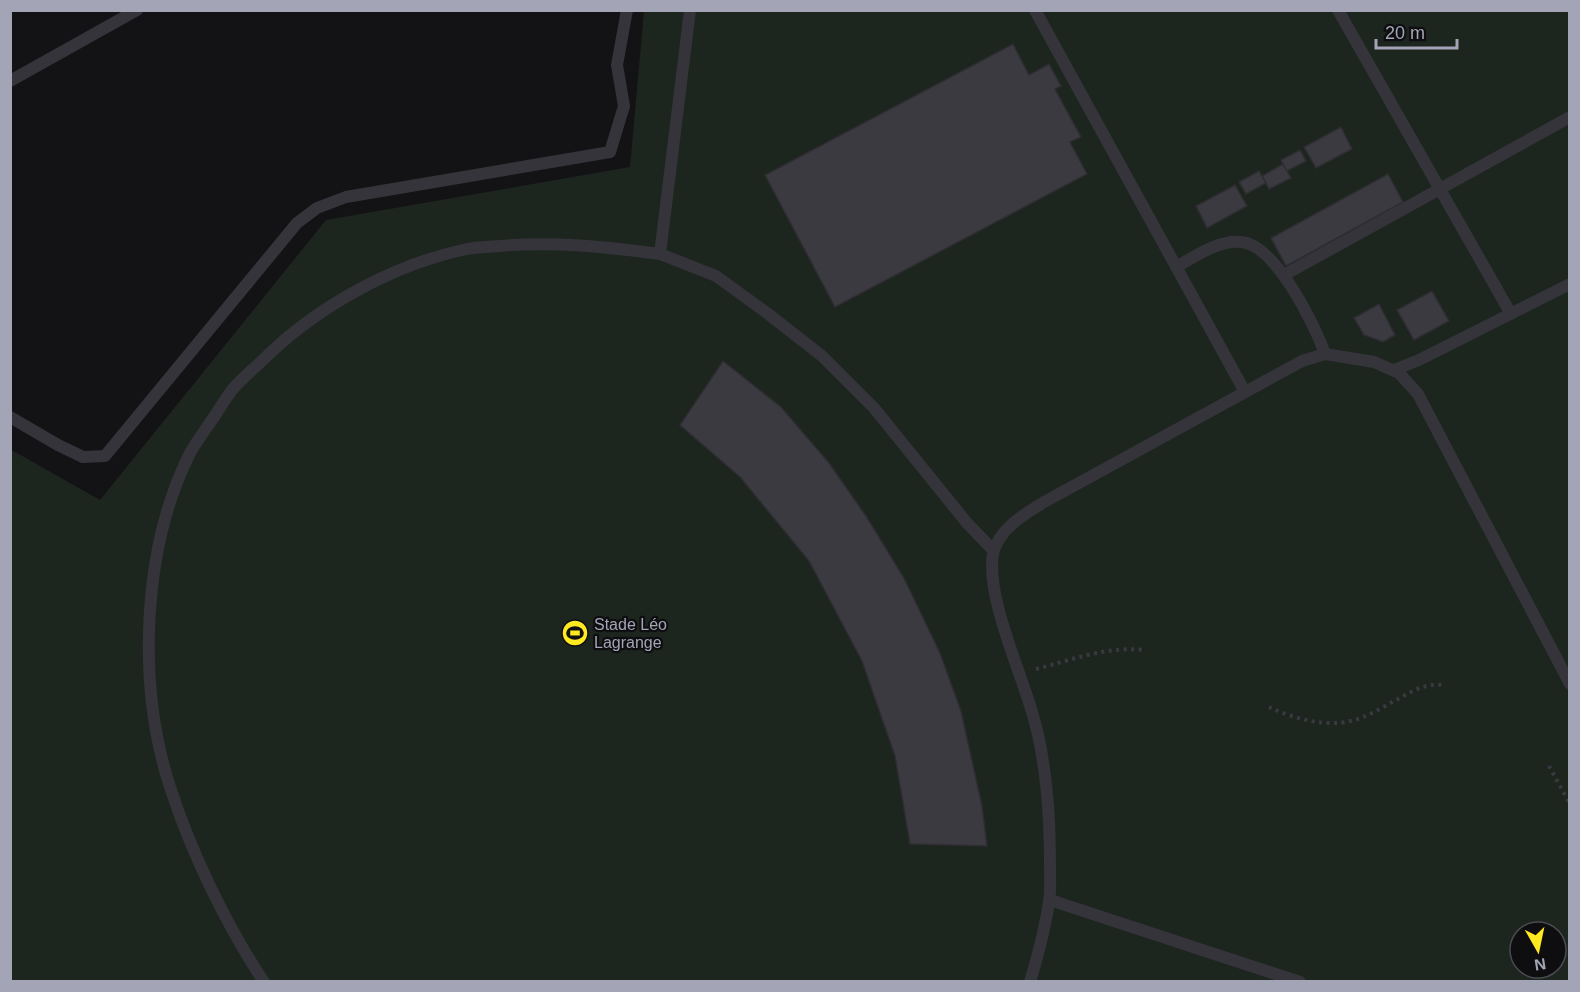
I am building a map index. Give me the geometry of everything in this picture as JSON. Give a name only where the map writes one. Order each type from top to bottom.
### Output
[{"type":"lane","points":[[10,81],[138,10]]},
{"type":"lane","points":[[10,417],[83,457],[105,456],[297,223],[317,208],[346,196],[610,152],[624,106],[617,66],[627,10]]},
{"type":"lane","points":[[660,254],[690,10]]},
{"type":"lane","points":[[1035,10],[1245,392]]},
{"type":"lane","points":[[1338,10],[1438,190],[1511,314]]},
{"type":"lane","points":[[1284,275],[1569,117]]},
{"type":"lane","points":[[1176,267],[1216,246],[1242,242],[1260,250],[1284,275],[1318,335],[1324,354]]},
{"type":"lane","points":[[264,981],[228,921],[189,839],[169,785],[156,727],[149,662],[150,605],[156,554],[167,509],[190,453],[233,389],[285,339],[339,299],[405,268],[467,249],[531,243],[592,244],[660,254],[716,276],[822,356],[874,408],[966,523],[994,551]]},
{"type":"lane","points":[[1394,370],[1419,360],[1569,284]]},
{"type":"lane","points":[[1030,981],[1050,900],[1050,831],[1044,771],[1033,715],[994,592],[991,571],[994,551],[1004,533],[1019,517],[1245,392],[1302,361],[1324,354],[1374,362],[1399,373],[1418,394],[1569,684]]},
{"type":"lane","points":[[1050,900],[1300,981]]},
{"type":"path","points":[[1020,674],[1107,650],[1125,648],[1144,650]]},
{"type":"path","points":[[1269,707],[1291,717],[1346,722],[1362,718],[1426,685],[1443,685]]},
{"type":"path","points":[[1549,766],[1569,804]]},
{"type":"shaded area","points":[[644,11],[1569,11],[1569,981],[11,981],[10,449],[100,500],[326,220],[630,167]]},
{"type":"building","points":[[1013,44],[1029,75],[1049,64],[1061,86],[1055,89],[1081,137],[1070,142],[1087,174],[835,307],[765,175]]},
{"type":"building","points":[[1341,127],[1352,149],[1316,168],[1304,147]]},
{"type":"building","points":[[1300,150],[1306,161],[1287,171],[1281,160]]},
{"type":"building","points":[[1283,164],[1291,178],[1269,189],[1262,176]]},
{"type":"building","points":[[1259,171],[1266,183],[1246,194],[1239,182]]},
{"type":"building","points":[[1388,174],[1403,202],[1286,266],[1271,238]]},
{"type":"building","points":[[1235,185],[1247,206],[1207,228],[1196,206]]},
{"type":"building","points":[[1432,291],[1449,321],[1414,340],[1397,310]]},
{"type":"building","points":[[1379,304],[1395,335],[1383,342],[1364,335],[1354,318]]},
{"type":"building","points":[[723,361],[781,407],[829,463],[866,516],[904,578],[940,653],[961,711],[982,806],[987,846],[910,844],[895,756],[862,661],[809,561],[740,477],[680,425]]},
{"type":"place","name":"Stade Léo Lagrange","points":[[575,633]]}]
